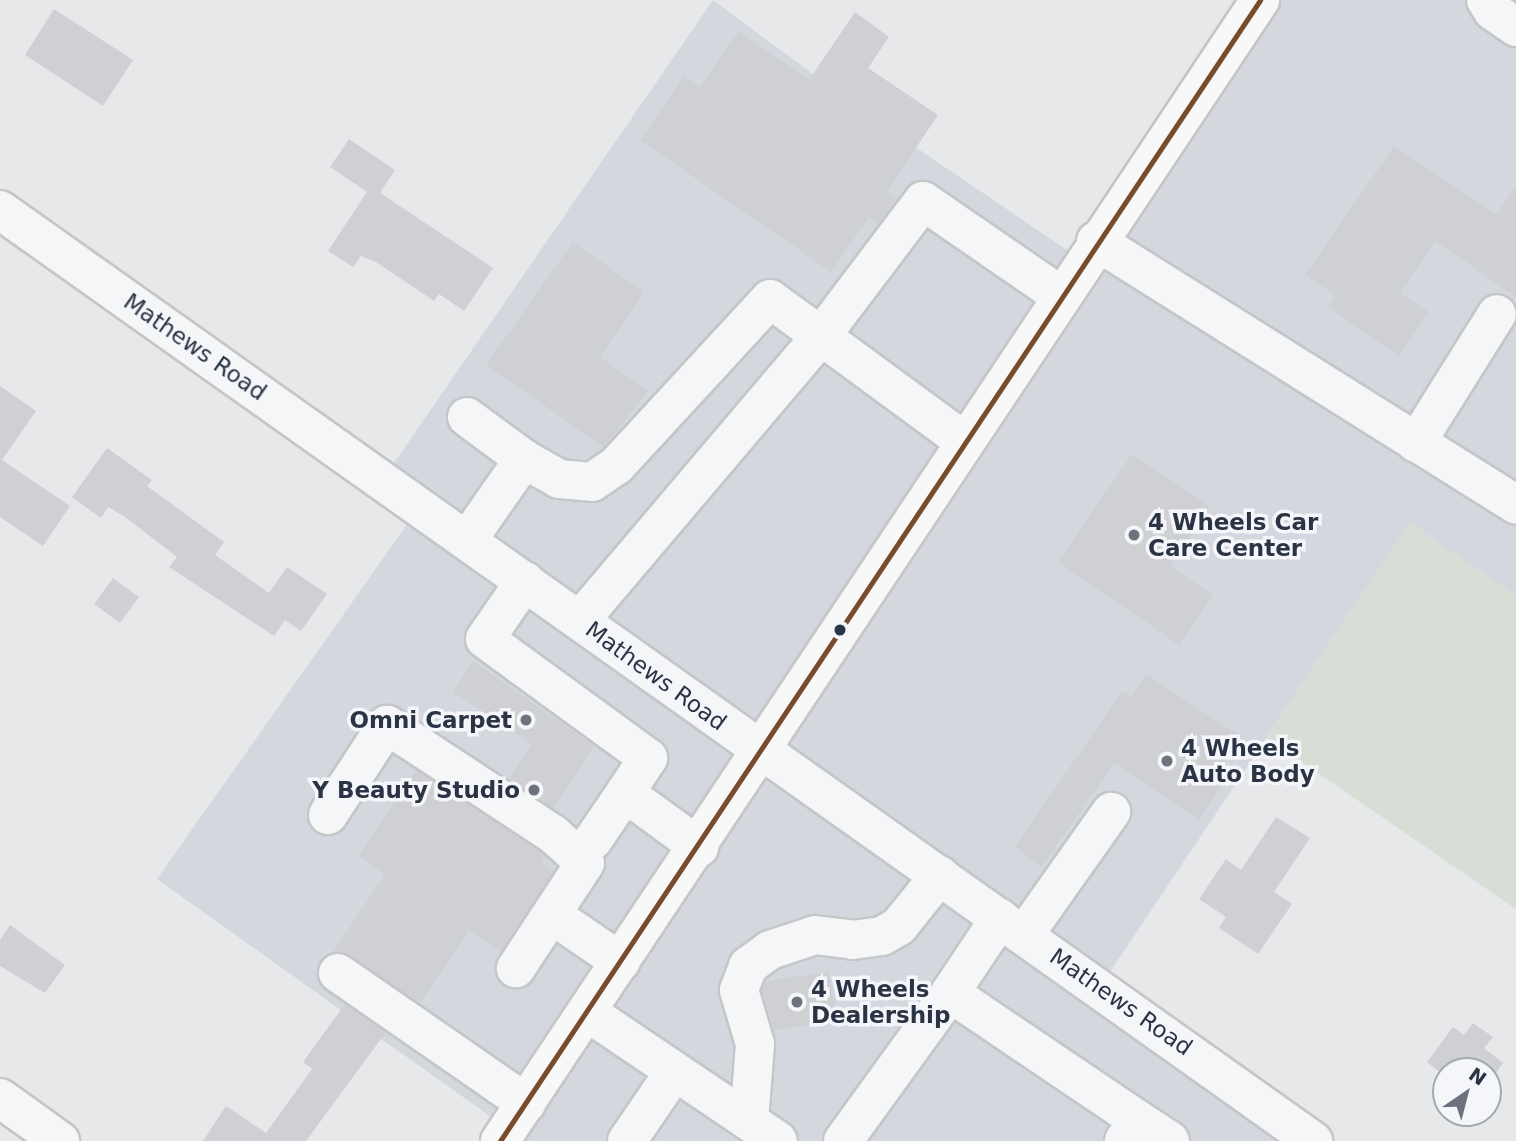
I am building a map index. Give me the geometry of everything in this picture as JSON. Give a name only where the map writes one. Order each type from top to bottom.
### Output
[{"type":"main road","points":[[500,1141],[699,847],[759,751],[1060,295],[1260,0]]},
{"type":"street","points":[[1486,0],[1493,11],[1516,27]]},
{"type":"street","points":[[580,620],[821,336],[923,201],[1060,295]]},
{"type":"street","name":"Mathews Road","points":[[0,210],[468,539],[759,751],[940,875],[1313,1141]]},
{"type":"street","points":[[1096,241],[1516,504]]},
{"type":"street","points":[[467,417],[524,459],[559,480],[592,482],[616,466],[770,299],[964,441]]},
{"type":"street","points":[[1416,443],[1497,314]]},
{"type":"street","points":[[468,539],[524,459]]},
{"type":"street","points":[[525,581],[485,639],[648,758],[593,840]]},
{"type":"street","points":[[328,815],[387,725],[553,834],[586,863],[516,968]]},
{"type":"street","points":[[625,793],[699,847]]},
{"type":"street","points":[[843,1141],[950,993],[1111,812]]},
{"type":"street","points":[[764,1131],[755,1044],[739,990],[748,966],[770,950],[815,935],[853,940],[882,936],[899,926],[940,875]]},
{"type":"street","points":[[552,915],[621,962]]},
{"type":"street","points":[[338,973],[526,1103]]},
{"type":"street","points":[[950,993],[1131,1130],[1170,1141]]},
{"type":"street","points":[[587,1012],[764,1131]]},
{"type":"street","points":[[627,1141],[674,1072]]},
{"type":"street","points":[[0,1098],[60,1141]]},
{"type":"shaded area","points":[[713,0],[868,115],[1083,261],[1260,0],[1516,0],[1516,596],[1410,523],[1100,987],[1313,1141],[500,1141],[508,1129],[157,879],[420,506],[383,479]]},
{"type":"shaded area","points":[[1410,523],[1516,596],[1516,909],[1267,738]]},
{"type":"building","points":[[54,9],[133,60],[103,106],[25,55]]},
{"type":"building","points":[[855,12],[889,37],[868,68],[938,115],[887,191],[896,198],[878,224],[869,217],[831,272],[640,140],[684,76],[700,87],[739,31],[809,80]]},
{"type":"building","points":[[349,139],[395,170],[380,193],[493,268],[464,311],[439,294],[434,301],[376,262],[361,256],[353,267],[328,251],[367,192],[330,167]]},
{"type":"building","points":[[1394,146],[1496,215],[1516,186],[1516,297],[1435,241],[1400,293],[1429,312],[1399,356],[1328,307],[1336,296],[1305,275]]},
{"type":"building","points":[[573,242],[644,292],[600,357],[648,391],[604,447],[486,365]]},
{"type":"building","points":[[0,386],[36,411],[2,460],[70,506],[43,546],[0,517]]},
{"type":"building","points":[[107,448],[152,480],[147,486],[224,542],[215,555],[269,593],[287,567],[327,594],[301,631],[285,620],[274,636],[169,567],[177,557],[125,517],[108,507],[101,518],[72,497]]},
{"type":"building","name":"4 Wheels Car Care Center","points":[[1132,454],[1210,507],[1170,566],[1213,595],[1179,645],[1058,562]]},
{"type":"building","points":[[113,578],[139,597],[120,623],[94,604]]},
{"type":"building","points":[[473,661],[594,746],[553,808],[509,779],[532,744],[453,692]]},
{"type":"building","name":"4 Wheels Auto Body","points":[[1146,674],[1240,736],[1214,776],[1224,782],[1199,819],[1114,763],[1042,867],[1015,847],[1122,691],[1131,697]]},
{"type":"building","points":[[416,770],[540,851],[545,856],[541,862],[554,871],[501,951],[469,930],[420,1003],[350,955],[333,952],[385,874],[359,856]]},
{"type":"building","points":[[1276,817],[1310,838],[1274,892],[1292,904],[1258,954],[1219,928],[1226,917],[1199,899],[1226,859],[1241,870]]},
{"type":"building","points":[[10,925],[65,965],[45,993],[0,966],[0,940]]},
{"type":"building","name":"4 Wheels Dealership","points":[[829,972],[837,1021],[774,1030],[762,991],[766,981]]},
{"type":"building","points":[[345,1004],[386,1032],[306,1141],[203,1141],[226,1106],[266,1133],[312,1069],[303,1062]]},
{"type":"building","points":[[1473,1023],[1493,1037],[1484,1048],[1495,1057],[1432,1057],[1432,1066],[1427,1062],[1453,1027],[1464,1035]]},
{"type":"transit line","points":[[500,1141],[1260,0]]},
{"type":"place","name":"4 Wheels Car Care Center","points":[[1134,535]]},
{"type":"place","name":"Omni Carpet","points":[[526,720]]},
{"type":"place","name":"4 Wheels Auto Body","points":[[1167,761]]},
{"type":"place","name":"Y Beauty Studio","points":[[534,790]]},
{"type":"place","name":"4 Wheels Dealership","points":[[797,1002]]}]
